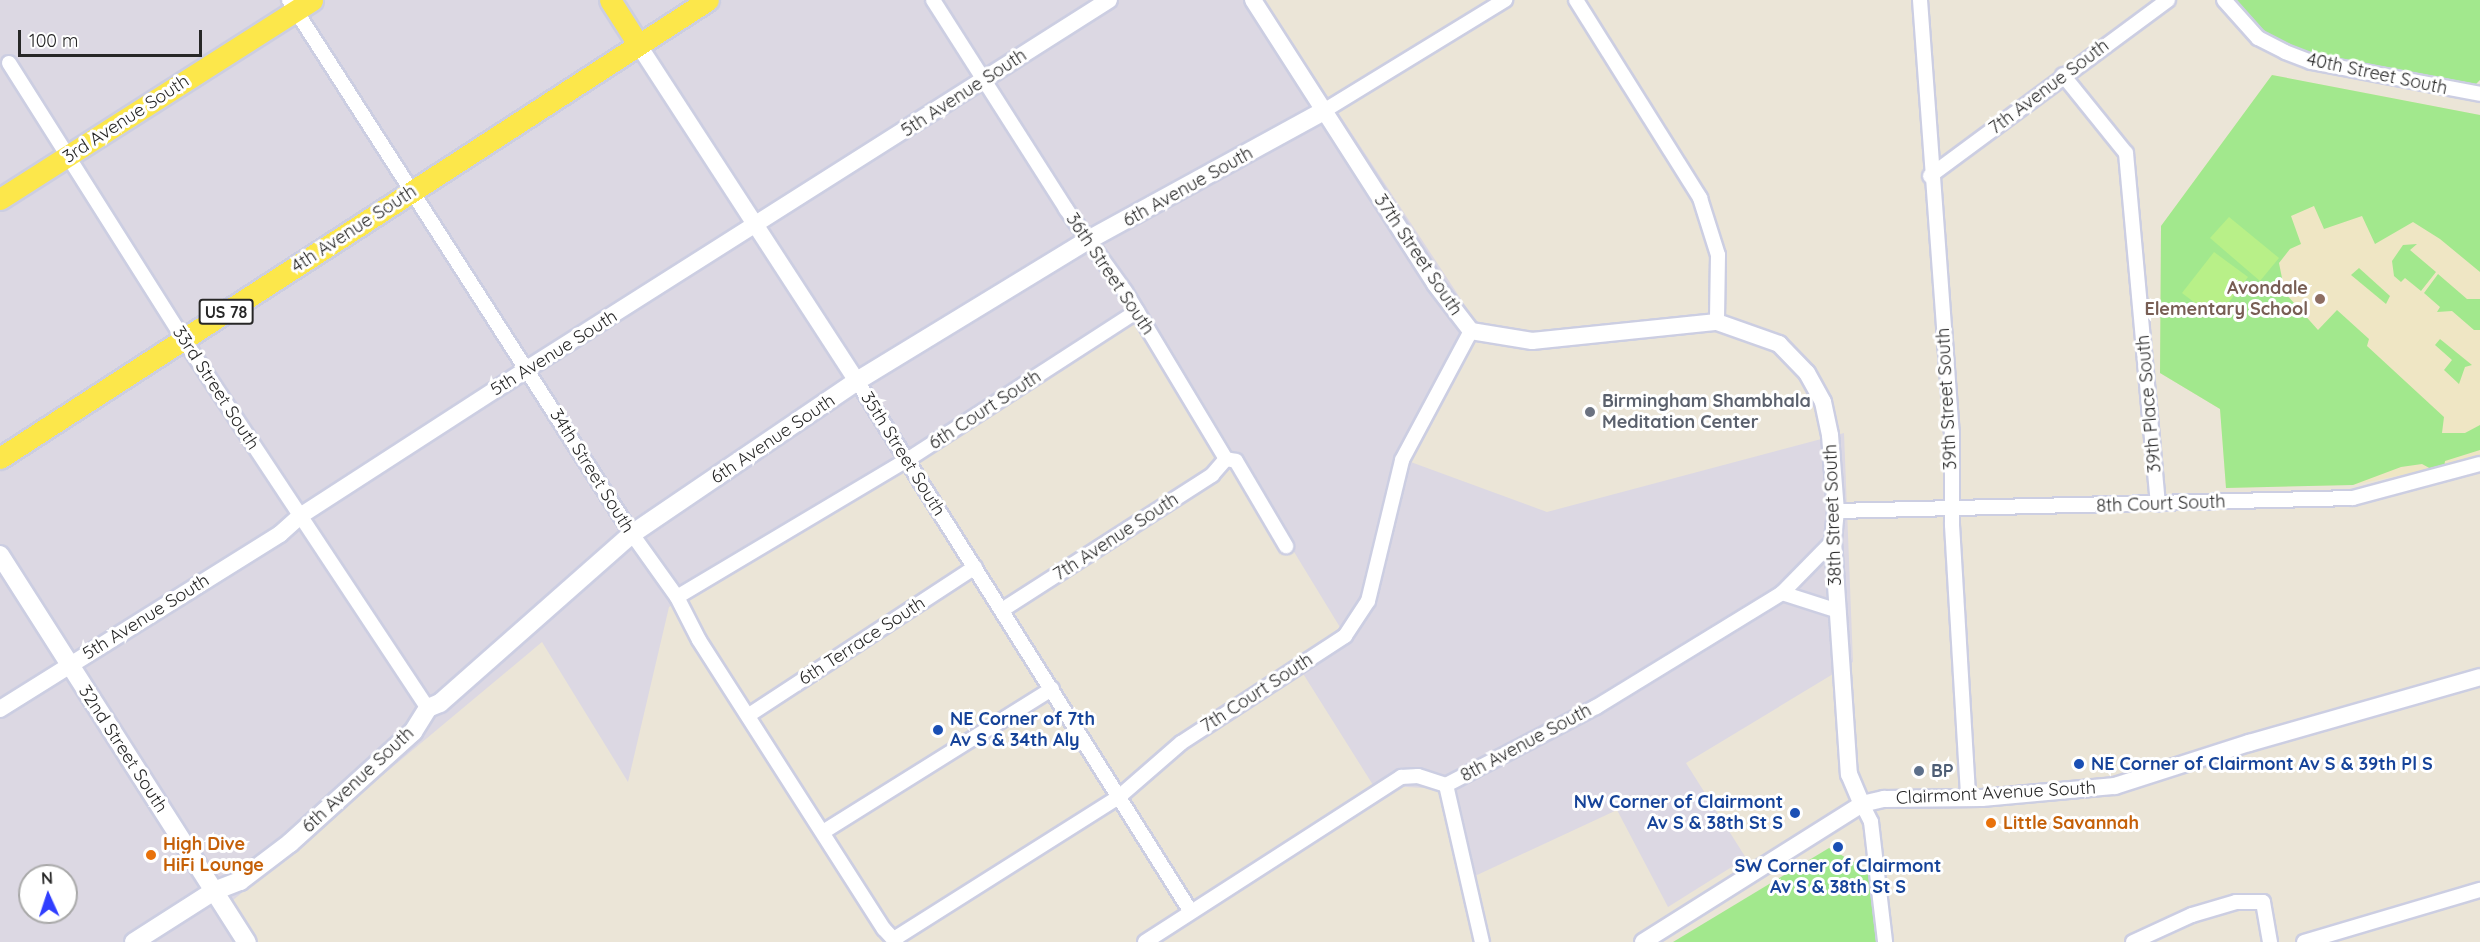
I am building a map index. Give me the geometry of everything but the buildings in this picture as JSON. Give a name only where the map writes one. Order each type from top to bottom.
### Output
[{"type":"main road","name":"35th Street South","points":[[610,0],[638,44]]},
{"type":"main road","name":"4th Avenue South","points":[[0,458],[708,0]]},
{"type":"main road","name":"3rd Avenue South","points":[[0,199],[299,4]]},
{"type":"main road","name":"6th Avenue South","points":[[134,942],[214,891],[240,881],[290,843],[413,732],[428,708],[440,704],[632,534],[857,381],[1090,239],[1322,111]]},
{"type":"main road","name":"32nd Street South","points":[[0,555],[68,665],[247,942]]},
{"type":"street","name":"36th Street South","points":[[933,0],[1066,209],[1090,239],[1137,311],[1226,459],[1236,461],[1286,546]]},
{"type":"street","name":"5th Avenue South","points":[[0,709],[280,534],[300,516],[527,369],[755,227],[1109,0]]},
{"type":"street","name":"37th Street South","points":[[1253,0],[1435,284],[1471,331],[1532,341],[1717,322]]},
{"type":"street","name":"6th Avenue South","points":[[1322,111],[1505,0]]},
{"type":"street","points":[[1576,0],[1700,198],[1718,255],[1717,322]]},
{"type":"street","name":"39th Street South","points":[[1920,0],[1930,176],[1952,432],[1953,510],[1968,798]]},
{"type":"street","name":"7th Avenue South","points":[[1930,176],[2063,75],[2168,0]]},
{"type":"street","name":"40th Street South","points":[[2224,0],[2258,38],[2311,62],[2480,94]]},
{"type":"street","name":"34th Street South","points":[[299,4],[412,192],[632,534],[677,597],[884,929],[895,940]]},
{"type":"street","name":"35th Street South","points":[[638,44],[857,381],[1191,912]]},
{"type":"street","name":"33rd Street South","points":[[9,63],[184,340],[428,708]]},
{"type":"street","name":"39th Place South","points":[[2063,75],[2126,153],[2158,504]]},
{"type":"street","name":"6th Court South","points":[[677,597],[907,460],[1137,311]]},
{"type":"street","name":"38th Street South","points":[[1717,322],[1779,344],[1807,373],[1826,413],[1836,511],[1833,541],[1849,774],[1873,832],[1885,942]]},
{"type":"street","name":"7th Court South","points":[[895,940],[1119,796],[1181,743],[1345,636],[1368,601],[1402,460],[1471,331]]},
{"type":"street","name":"7th Avenue South","points":[[1002,610],[1212,475],[1226,459]]},
{"type":"street","name":"8th Court South","points":[[1836,511],[1953,510],[2353,498],[2480,464]]},
{"type":"street","name":"8th Avenue South","points":[[1145,942],[1401,777],[1418,776],[1446,785],[1596,707],[1782,593],[1833,541]]},
{"type":"street","name":"6th Terrace South","points":[[749,715],[975,567]]},
{"type":"street","points":[[1782,593],[1838,611]]},
{"type":"street","name":"Clairmont Avenue South","points":[[1643,942],[1862,804],[1884,799],[1968,798],[2115,786],[2227,749],[2480,677]]},
{"type":"street","points":[[823,832],[1052,689]]},
{"type":"street","points":[[1446,785],[1482,942]]},
{"type":"street","points":[[2304,942],[2480,890]]},
{"type":"street","points":[[2133,942],[2192,915],[2236,902],[2263,902],[2271,942]]},
{"type":"shaded area","points":[[0,0],[1264,0],[1476,322],[1408,461],[1547,512],[1844,433],[1853,662],[1686,763],[1746,858],[1668,907],[1617,810],[1462,882],[1441,789],[1373,785],[1302,672],[1349,642],[1142,303],[669,607],[628,782],[542,642],[220,911],[239,942],[0,942]]},
{"type":"shaded area","name":"Avondale Elementary School","points":[[2272,75],[2480,115],[2480,459],[2353,485],[2226,488],[2220,409],[2160,373],[2161,226]]},
{"type":"green space","points":[[2236,0],[2480,0],[2480,80],[2475,85],[2308,54],[2265,34]]},
{"type":"green space","name":"Avondale Elementary School","points":[[2272,75],[2480,115],[2480,272],[2440,239],[2413,222],[2375,244],[2362,216],[2324,229],[2314,206],[2291,216],[2301,244],[2290,249],[2279,263],[2285,293],[2318,330],[2337,310],[2369,339],[2367,346],[2444,417],[2442,433],[2465,433],[2480,425],[2480,450],[2445,461],[2444,468],[2433,470],[2422,464],[2401,467],[2353,485],[2226,488],[2220,409],[2160,373],[2161,226]]},
{"type":"green space","points":[[2229,217],[2279,258],[2260,281],[2210,238]]},
{"type":"green space","points":[[2417,244],[2410,250],[2436,272],[2421,291],[2405,278],[2401,282],[2394,276],[2392,261],[2403,245]]},
{"type":"green space","points":[[2214,252],[2248,277],[2216,319],[2182,293]]},
{"type":"green space","points":[[2359,268],[2390,296],[2386,304],[2351,275]]},
{"type":"green space","points":[[2438,274],[2467,299],[2480,299],[2480,330],[2474,330],[2452,311],[2437,312],[2440,307],[2424,293]]},
{"type":"green space","points":[[2440,339],[2472,365],[2465,367],[2459,384],[2444,370],[2452,360],[2435,345]]},
{"type":"green space","points":[[1829,848],[1871,872],[1876,942],[1673,942]]},
{"type":"place","name":"Avondale Elementary School","points":[[2320,299]]},
{"type":"place","name":"Birmingham Shambhala Meditation Center","points":[[1590,412]]},
{"type":"place","name":"NE Corner of 7th Av S & 34th Aly","points":[[938,730]]},
{"type":"place","name":"NE Corner of Clairmont Av S & 39th Pl S","points":[[2079,764]]},
{"type":"place","name":"BP","points":[[1919,771]]},
{"type":"place","name":"NW Corner of Clairmont Av S & 38th St S","points":[[1795,813]]},
{"type":"place","name":"Little Savannah","points":[[1991,823]]},
{"type":"place","name":"SW Corner of Clairmont Av S & 38th St S","points":[[1838,847]]},
{"type":"place","name":"High Dive HiFi Lounge","points":[[151,855]]}]
